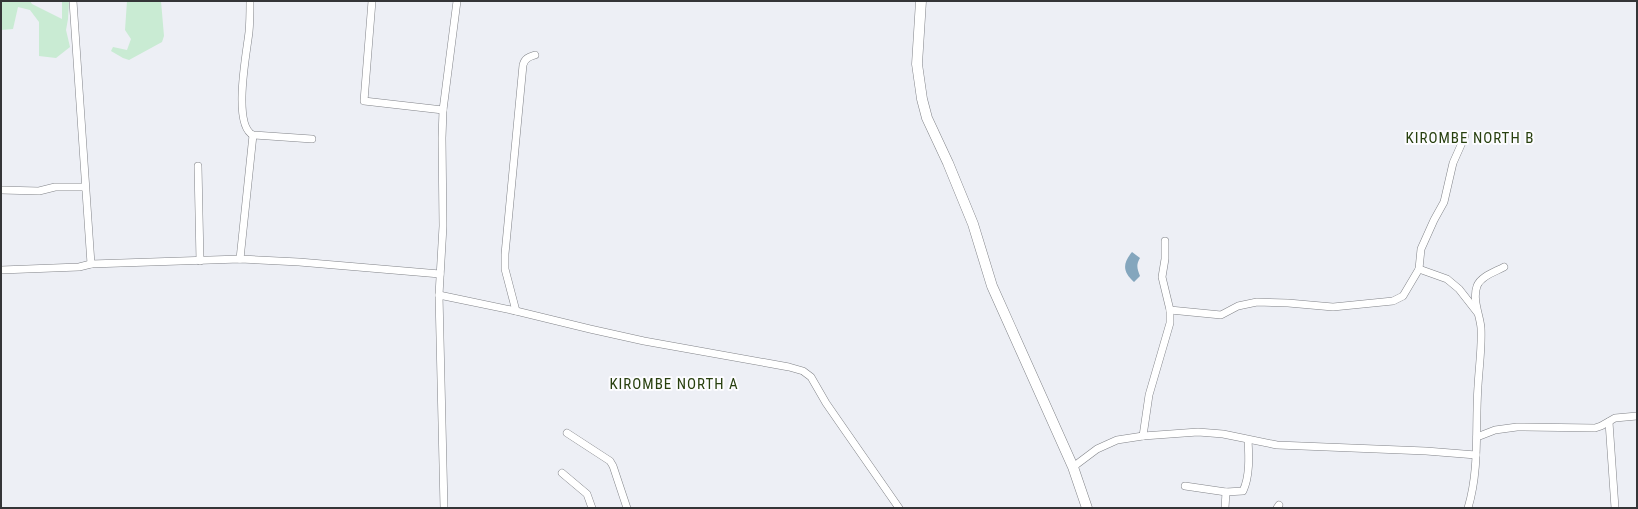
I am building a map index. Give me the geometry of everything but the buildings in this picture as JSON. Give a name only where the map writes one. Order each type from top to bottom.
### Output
[{"type":"street","points":[[73,1],[91,264]]},
{"type":"street","points":[[250,1],[249,31],[243,74],[245,127],[248,132],[253,135],[312,139]]},
{"type":"street","points":[[372,1],[364,101],[443,110]]},
{"type":"street","points":[[444,508],[439,295],[443,226],[443,110],[457,1]]},
{"type":"street","points":[[921,1],[917,64],[920,87],[927,118],[948,163],[973,224],[992,286],[1073,466],[1088,508]]},
{"type":"street","points":[[516,311],[506,269],[505,254],[523,65],[528,58],[535,55]]},
{"type":"street","points":[[240,259],[253,135]]},
{"type":"street","points":[[1170,310],[1221,315],[1238,306],[1258,302],[1333,307],[1393,301],[1403,296],[1419,269],[1421,249],[1444,202],[1453,163],[1465,136]]},
{"type":"street","points":[[198,166],[200,261]]},
{"type":"street","points":[[1,190],[39,191],[55,187],[85,187]]},
{"type":"street","points":[[1143,436],[1149,395],[1170,323],[1170,310],[1162,283],[1165,241]]},
{"type":"street","points":[[1,270],[79,267],[91,264],[240,259],[299,262],[440,274]]},
{"type":"street","points":[[1468,508],[1473,484],[1477,437],[1481,329],[1477,312],[1477,285],[1481,280],[1504,267]]},
{"type":"street","points":[[1419,269],[1447,279],[1459,289],[1477,312]]},
{"type":"street","points":[[439,295],[516,311],[590,330],[790,367],[808,373],[844,429],[899,508]]},
{"type":"street","points":[[1477,437],[1495,430],[1517,427],[1595,428],[1609,422],[1614,418],[1621,416],[1637,416]]},
{"type":"street","points":[[1609,422],[1615,508]]},
{"type":"street","points":[[1073,466],[1107,444],[1117,440],[1143,436],[1210,432],[1277,445],[1426,451],[1476,455]]},
{"type":"street","points":[[567,433],[610,460],[614,466],[627,508]]},
{"type":"street","points":[[1185,486],[1226,492],[1244,491],[1247,483],[1249,451],[1248,440]]},
{"type":"street","points":[[562,473],[587,494],[592,508]]},
{"type":"street","points":[[1225,508],[1226,492]]},
{"type":"green space","points":[[1,1],[30,1],[32,4],[62,19],[62,2],[69,1],[66,30],[70,47],[56,58],[39,56],[39,22],[30,10],[18,7],[13,29],[1,30]]},
{"type":"green space","points":[[127,1],[161,1],[164,36],[162,42],[129,60],[111,51],[113,47],[127,50],[131,39],[125,30]]},
{"type":"water","points":[[1132,252],[1140,258],[1137,267],[1140,276],[1134,282],[1128,275],[1125,268],[1125,264]]},
{"type":"district","name":"KIROMBE NORTH B","points":[[1470,138]]},
{"type":"district","name":"KIROMBE NORTH A","points":[[674,384]]}]
